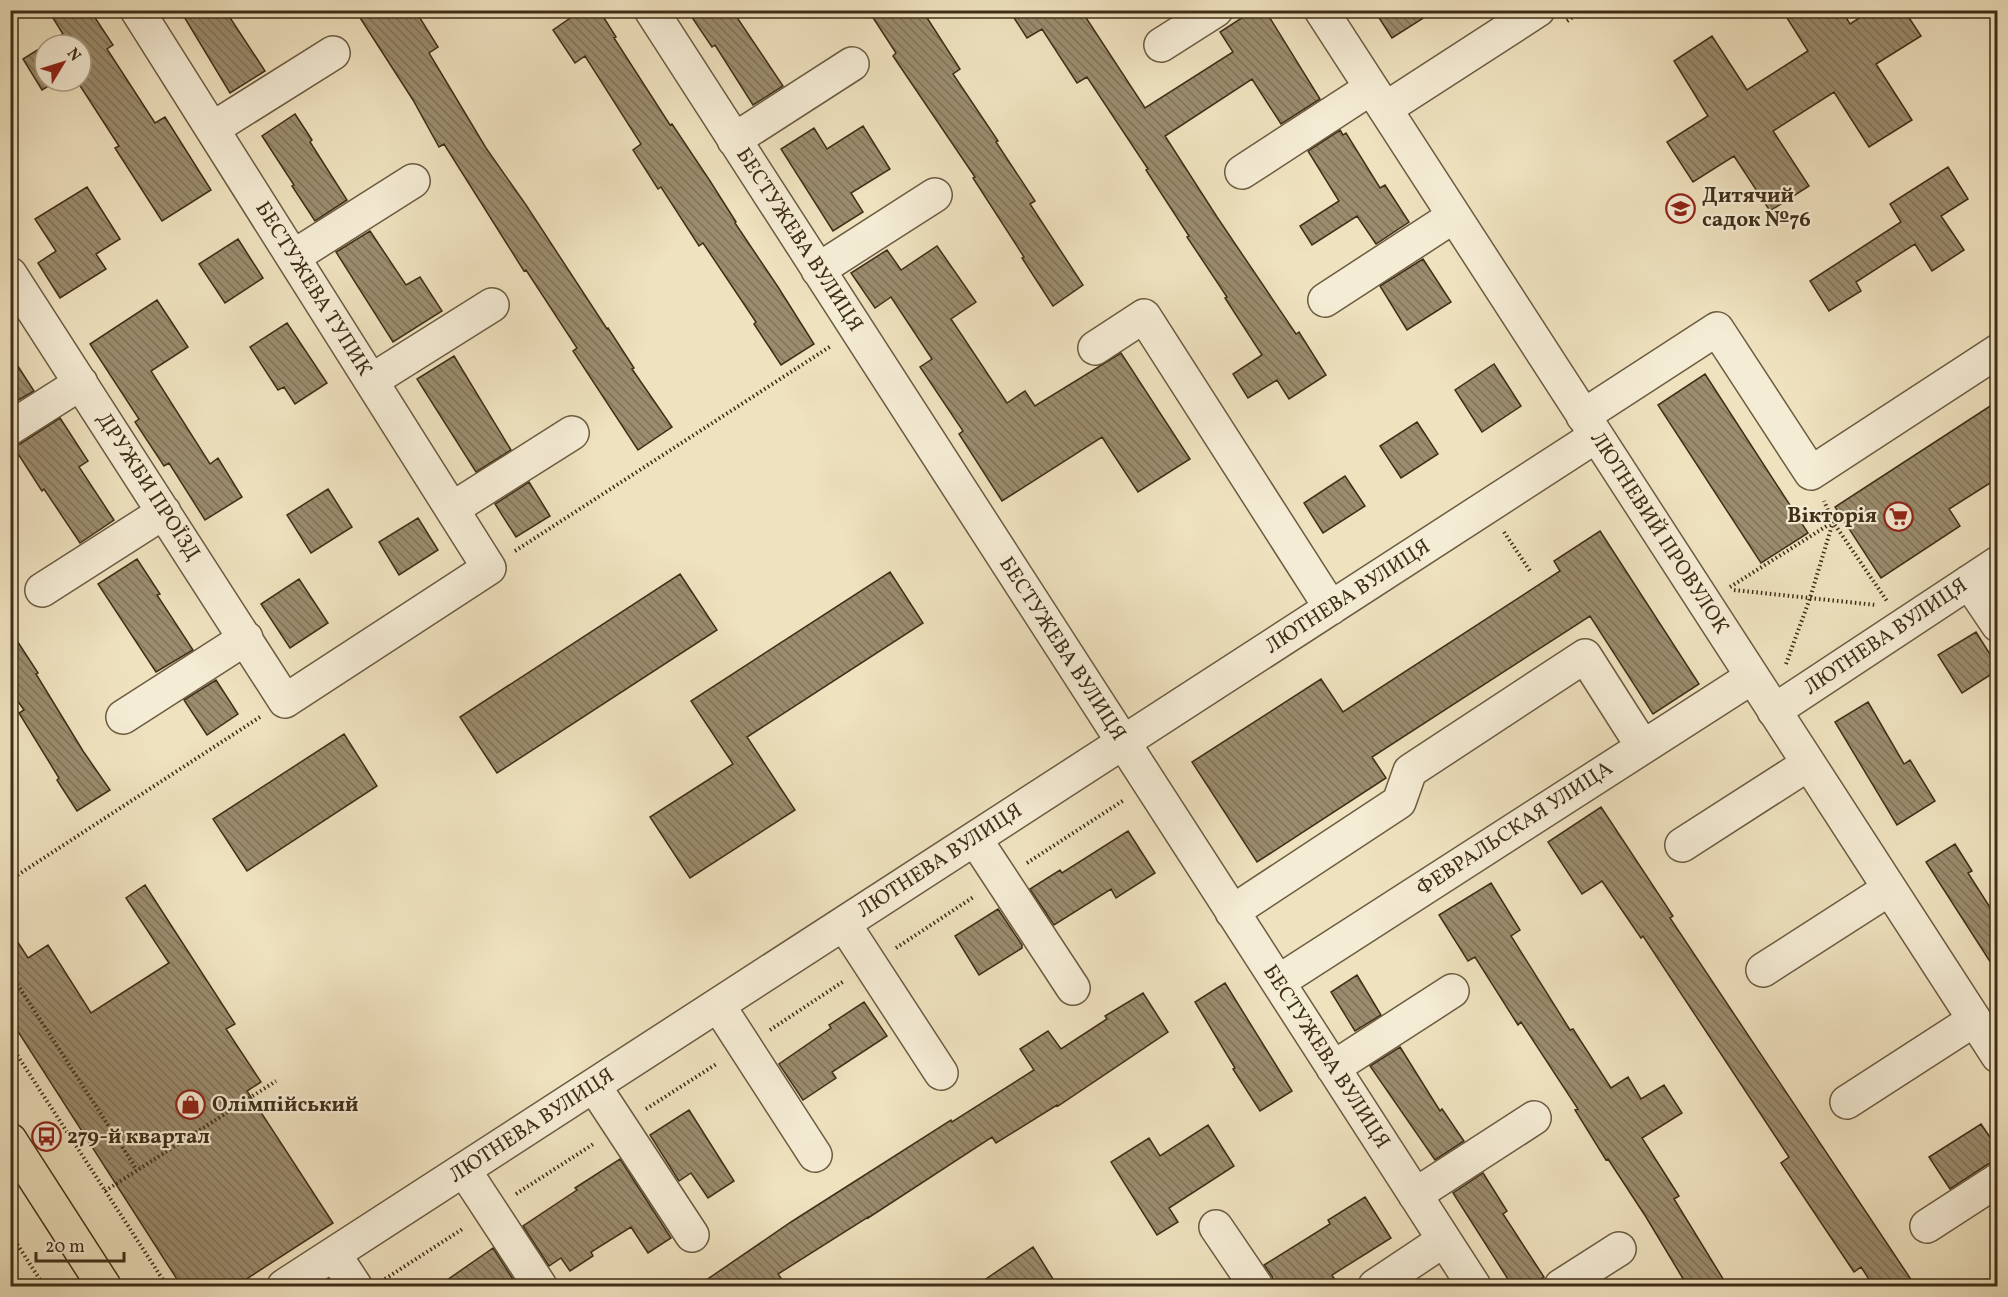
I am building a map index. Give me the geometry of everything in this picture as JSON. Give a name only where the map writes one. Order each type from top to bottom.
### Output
[{"type":"main road","points":[[10,1140],[20,1176],[104,1287]]},
{"type":"street","name":"БЕСТУЖЕВА ТУПИК","points":[[137,10],[489,568]]},
{"type":"street","points":[[1161,45],[1216,10]]},
{"type":"street","name":"ЛЮТНЕВИЙ ПРОВУЛОК","points":[[1321,10],[1998,1056]]},
{"type":"street","points":[[1242,172],[1538,10]]},
{"type":"street","name":"БЕСТУЖЕВА ВУЛИЦЯ","points":[[653,11],[1474,1287]]},
{"type":"street","points":[[212,129],[333,53]]},
{"type":"street","points":[[734,140],[852,64]]},
{"type":"street","points":[[293,257],[414,181]]},
{"type":"street","points":[[818,270],[935,195]]},
{"type":"street","points":[[1325,300],[1454,216]]},
{"type":"street","name":"ДРУЖБИ ПРОЇЗД","points":[[10,274],[285,701]]},
{"type":"street","points":[[371,381],[492,305]]},
{"type":"street","points":[[1095,348],[1144,316],[1331,608]]},
{"type":"street","name":"ЛЮТНЕВА ВУЛИЦЯ","points":[[284,1287],[1331,608],[1590,426],[1717,329],[1811,473],[1998,351]]},
{"type":"street","points":[[10,428],[81,383]]},
{"type":"street","points":[[452,509],[572,433]]},
{"type":"street","points":[[42,590],[164,512]]},
{"type":"street","name":"ЛЮТНЕВА ВУЛИЦЯ","points":[[1774,711],[1998,563]]},
{"type":"street","points":[[285,701],[489,568]]},
{"type":"street","points":[[1969,582],[1998,625]]},
{"type":"street","points":[[123,717],[246,638]]},
{"type":"street","points":[[1232,912],[1400,802],[1410,771],[1585,656],[1643,747]]},
{"type":"street","name":"ФЕВРАЛЬСКАЯ УЛИЦА","points":[[1278,982],[1752,677]]},
{"type":"street","points":[[1682,845],[1808,764]]},
{"type":"street","points":[[975,838],[1073,988]]},
{"type":"street","points":[[1763,970],[1889,889]]},
{"type":"street","points":[[844,924],[941,1073]]},
{"type":"street","points":[[1333,1068],[1452,991]]},
{"type":"street","points":[[718,1005],[815,1155]]},
{"type":"street","points":[[1847,1102],[1974,1020]]},
{"type":"street","points":[[594,1086],[692,1235]]},
{"type":"street","points":[[1414,1195],[1534,1118]]},
{"type":"street","points":[[464,1170],[540,1287]]},
{"type":"street","points":[[1927,1226],[1998,1180]]},
{"type":"street","points":[[1216,1227],[1256,1287]]},
{"type":"street","points":[[1375,1287],[1444,1240]]},
{"type":"street","points":[[1561,1287],[1619,1249]]},
{"type":"street","points":[[334,1254],[355,1287]]},
{"type":"path","points":[[489,568],[856,329]]},
{"type":"path","points":[[1785,666],[1810,598],[1833,522]]},
{"type":"path","points":[[1833,522],[1890,606],[1727,590],[1833,522]]},
{"type":"path","points":[[10,880],[285,701]]},
{"type":"path","points":[[10,973],[137,1170]]},
{"type":"path","points":[[10,1044],[166,1287]]},
{"type":"path","points":[[105,1191],[276,1081]]},
{"type":"path","points":[[10,1233],[44,1287]]},
{"type":"building","points":[[48,10],[90,10],[113,45],[107,49],[155,123],[165,117],[211,190],[162,221],[115,148],[119,146],[85,93],[93,93],[93,33],[62,33]]},
{"type":"building","points":[[180,10],[225,10],[265,71],[230,93]]},
{"type":"building","points":[[355,10],[415,10],[438,47],[429,53],[486,148],[672,427],[638,450],[573,351],[577,348],[526,270],[524,271],[444,144],[439,147],[413,100]]},
{"type":"building","points":[[582,10],[599,10],[616,37],[614,38],[670,125],[672,124],[710,181],[814,344],[781,365],[754,324],[756,322],[703,243],[699,246],[661,187],[658,189],[633,150],[641,144],[585,56],[575,63],[553,30]]},
{"type":"building","points":[[687,10],[732,10],[783,86],[753,105],[715,45],[712,47]]},
{"type":"building","points":[[868,10],[922,10],[960,69],[953,74],[1035,201],[1030,204],[1083,285],[1053,306],[973,178],[975,177],[893,56],[896,53]]},
{"type":"building","points":[[1009,10],[1081,10],[1145,108],[1233,52],[1220,32],[1254,10],[1265,10],[1320,99],[1281,124],[1252,79],[1165,136],[1217,217],[1296,334],[1299,332],[1326,375],[1289,399],[1277,380],[1248,398],[1233,374],[1262,355],[1225,298],[1227,297],[1187,237],[1189,236],[1146,170],[1148,169],[1087,77],[1077,83],[1042,29],[1027,38]]},
{"type":"building","points":[[1374,10],[1436,10],[1392,38]]},
{"type":"building","points":[[1782,10],[1842,10],[1850,24],[1872,10],[1904,10],[1921,36],[1876,64],[1912,120],[1869,147],[1834,92],[1773,131],[1809,186],[1770,211],[1734,156],[1693,182],[1667,142],[1708,116],[1674,61],[1712,36],[1747,90],[1808,51]]},
{"type":"building","points":[[33,53],[33,75],[23,59]]},
{"type":"building","points":[[295,114],[347,200],[315,221],[262,136]]},
{"type":"building","points":[[863,126],[890,169],[851,193],[863,212],[833,231],[781,149],[814,128],[827,149]]},
{"type":"building","points":[[1340,130],[1343,135],[1346,133],[1380,188],[1385,185],[1409,222],[1376,244],[1357,216],[1312,245],[1300,226],[1339,201],[1308,151]]},
{"type":"building","points":[[1948,167],[1968,199],[1941,216],[1964,250],[1932,271],[1915,244],[1856,282],[1861,291],[1829,311],[1810,281],[1901,222],[1890,204]]},
{"type":"building","points":[[87,187],[120,239],[96,254],[106,269],[60,298],[38,263],[56,251],[35,219]]},
{"type":"building","points":[[370,231],[406,285],[420,277],[442,311],[393,342],[336,252]]},
{"type":"building","points":[[238,239],[263,278],[225,303],[199,264]]},
{"type":"building","points":[[937,246],[976,302],[951,319],[1007,403],[1025,391],[1035,406],[1121,353],[1190,459],[1138,492],[1102,437],[1002,501],[959,434],[963,431],[920,367],[932,359],[891,297],[875,308],[851,273],[887,250],[901,270]]},
{"type":"building","points":[[1423,259],[1451,302],[1407,330],[1380,286]]},
{"type":"building","points":[[157,300],[188,347],[151,371],[210,464],[218,458],[242,497],[205,520],[169,463],[164,466],[135,422],[139,419],[90,344]]},
{"type":"building","points":[[287,323],[327,383],[295,404],[284,387],[278,390],[250,347]]},
{"type":"building","points":[[10,354],[34,391],[10,405]]},
{"type":"building","points":[[454,356],[511,450],[476,472],[417,379]]},
{"type":"building","points":[[1494,364],[1521,406],[1482,432],[1455,390]]},
{"type":"building","points":[[1705,374],[1808,533],[1761,563],[1658,405]]},
{"type":"building","points":[[1998,401],[1998,478],[1949,509],[1960,526],[1881,578],[1835,507]]},
{"type":"building","points":[[60,418],[88,461],[79,467],[114,520],[80,543],[13,446],[20,444]]},
{"type":"building","points":[[1417,422],[1438,454],[1401,478],[1380,446]]},
{"type":"building","points":[[1345,476],[1365,506],[1323,533],[1304,503]]},
{"type":"building","points":[[529,482],[550,516],[516,537],[495,504]]},
{"type":"building","points":[[328,489],[352,527],[311,553],[287,515]]},
{"type":"building","points":[[418,518],[438,550],[399,575],[379,542]]},
{"type":"building","points":[[1600,531],[1699,684],[1653,714],[1590,616],[1372,757],[1386,778],[1257,862],[1192,762],[1321,679],[1343,712],[1560,571],[1554,561]]},
{"type":"building","points":[[137,559],[160,594],[157,595],[193,650],[156,672],[98,584]]},
{"type":"building","points":[[890,572],[923,623],[747,737],[795,810],[690,878],[650,817],[733,764],[691,701]]},
{"type":"building","points":[[680,574],[717,630],[497,773],[460,717]]},
{"type":"building","points":[[299,579],[328,623],[290,648],[261,604]]},
{"type":"building","points":[[10,630],[83,751],[110,790],[77,811],[19,713],[24,710],[10,690]]},
{"type":"building","points":[[1976,632],[1998,670],[1962,693],[1938,655]]},
{"type":"building","points":[[216,680],[238,714],[207,735],[184,700]]},
{"type":"building","points":[[1868,702],[1904,764],[1910,760],[1935,801],[1897,825],[1835,722]]},
{"type":"building","points":[[344,734],[377,786],[247,871],[213,819]]},
{"type":"building","points":[[1601,807],[1673,916],[1670,918],[1916,1287],[1874,1287],[1861,1267],[1854,1272],[1781,1163],[1789,1157],[1643,936],[1641,938],[1602,881],[1582,894],[1548,842]]},
{"type":"building","points":[[1128,831],[1155,873],[1116,898],[1111,889],[1054,925],[1030,889],[1060,870],[1062,873]]},
{"type":"building","points":[[1955,844],[1972,871],[1968,873],[1998,920],[1998,974],[1926,862]]},
{"type":"building","points":[[1491,883],[1520,930],[1511,936],[1570,1030],[1573,1029],[1611,1088],[1628,1077],[1641,1099],[1664,1085],[1682,1113],[1642,1138],[1679,1196],[1674,1199],[1728,1287],[1688,1287],[1646,1217],[1608,1159],[1606,1160],[1575,1110],[1578,1109],[1521,1022],[1518,1025],[1475,957],[1468,961],[1439,915]]},
{"type":"building","name":"Олімпійський","points":[[145,885],[235,1024],[226,1029],[261,1082],[247,1091],[333,1223],[234,1287],[182,1287],[10,1019],[10,930],[28,958],[48,945],[91,1013],[169,963],[126,898]]},
{"type":"building","points":[[998,909],[1022,948],[979,975],[955,936]]},
{"type":"building","points":[[1357,975],[1381,1015],[1355,1031],[1331,992]]},
{"type":"building","points":[[1225,983],[1292,1091],[1260,1111],[1195,1002]]},
{"type":"building","points":[[1143,993],[1168,1032],[1058,1106],[996,1143],[992,1137],[778,1274],[787,1287],[696,1287],[791,1222],[1034,1070],[1020,1049],[1048,1031],[1061,1049],[1107,1019],[1105,1016]]},
{"type":"building","points":[[864,1002],[887,1036],[832,1072],[836,1078],[803,1100],[779,1064],[831,1028],[829,1025]]},
{"type":"building","points":[[1400,1047],[1440,1111],[1442,1109],[1464,1141],[1435,1160],[1370,1066]]},
{"type":"building","points":[[689,1110],[734,1181],[708,1198],[691,1173],[679,1181],[650,1135]]},
{"type":"building","points":[[1981,1124],[1998,1149],[1998,1161],[1988,1164],[1950,1189],[1929,1157]]},
{"type":"building","points":[[1208,1125],[1234,1166],[1169,1208],[1178,1222],[1157,1235],[1111,1162],[1149,1138],[1160,1156]]},
{"type":"building","points":[[620,1159],[671,1238],[648,1253],[631,1227],[591,1252],[593,1256],[570,1271],[561,1258],[549,1266],[523,1226]]},
{"type":"building","points":[[1483,1173],[1507,1211],[1503,1214],[1544,1277],[1529,1287],[1513,1287],[1453,1193]]},
{"type":"building","points":[[1365,1197],[1391,1238],[1332,1275],[1339,1287],[1274,1287],[1272,1276],[1264,1265],[1330,1224],[1328,1220]]},
{"type":"building","points":[[1033,1247],[1058,1287],[974,1287]]},
{"type":"building","points":[[493,1248],[518,1287],[437,1287]]},
{"type":"place","name":"Дитячий садок №76","points":[[1681,208]]},
{"type":"place","name":"Вікторія","points":[[1898,516]]},
{"type":"place","name":"Олімпійський","points":[[191,1105]]},
{"type":"place","name":"279-й квартал","points":[[46,1137]]}]
